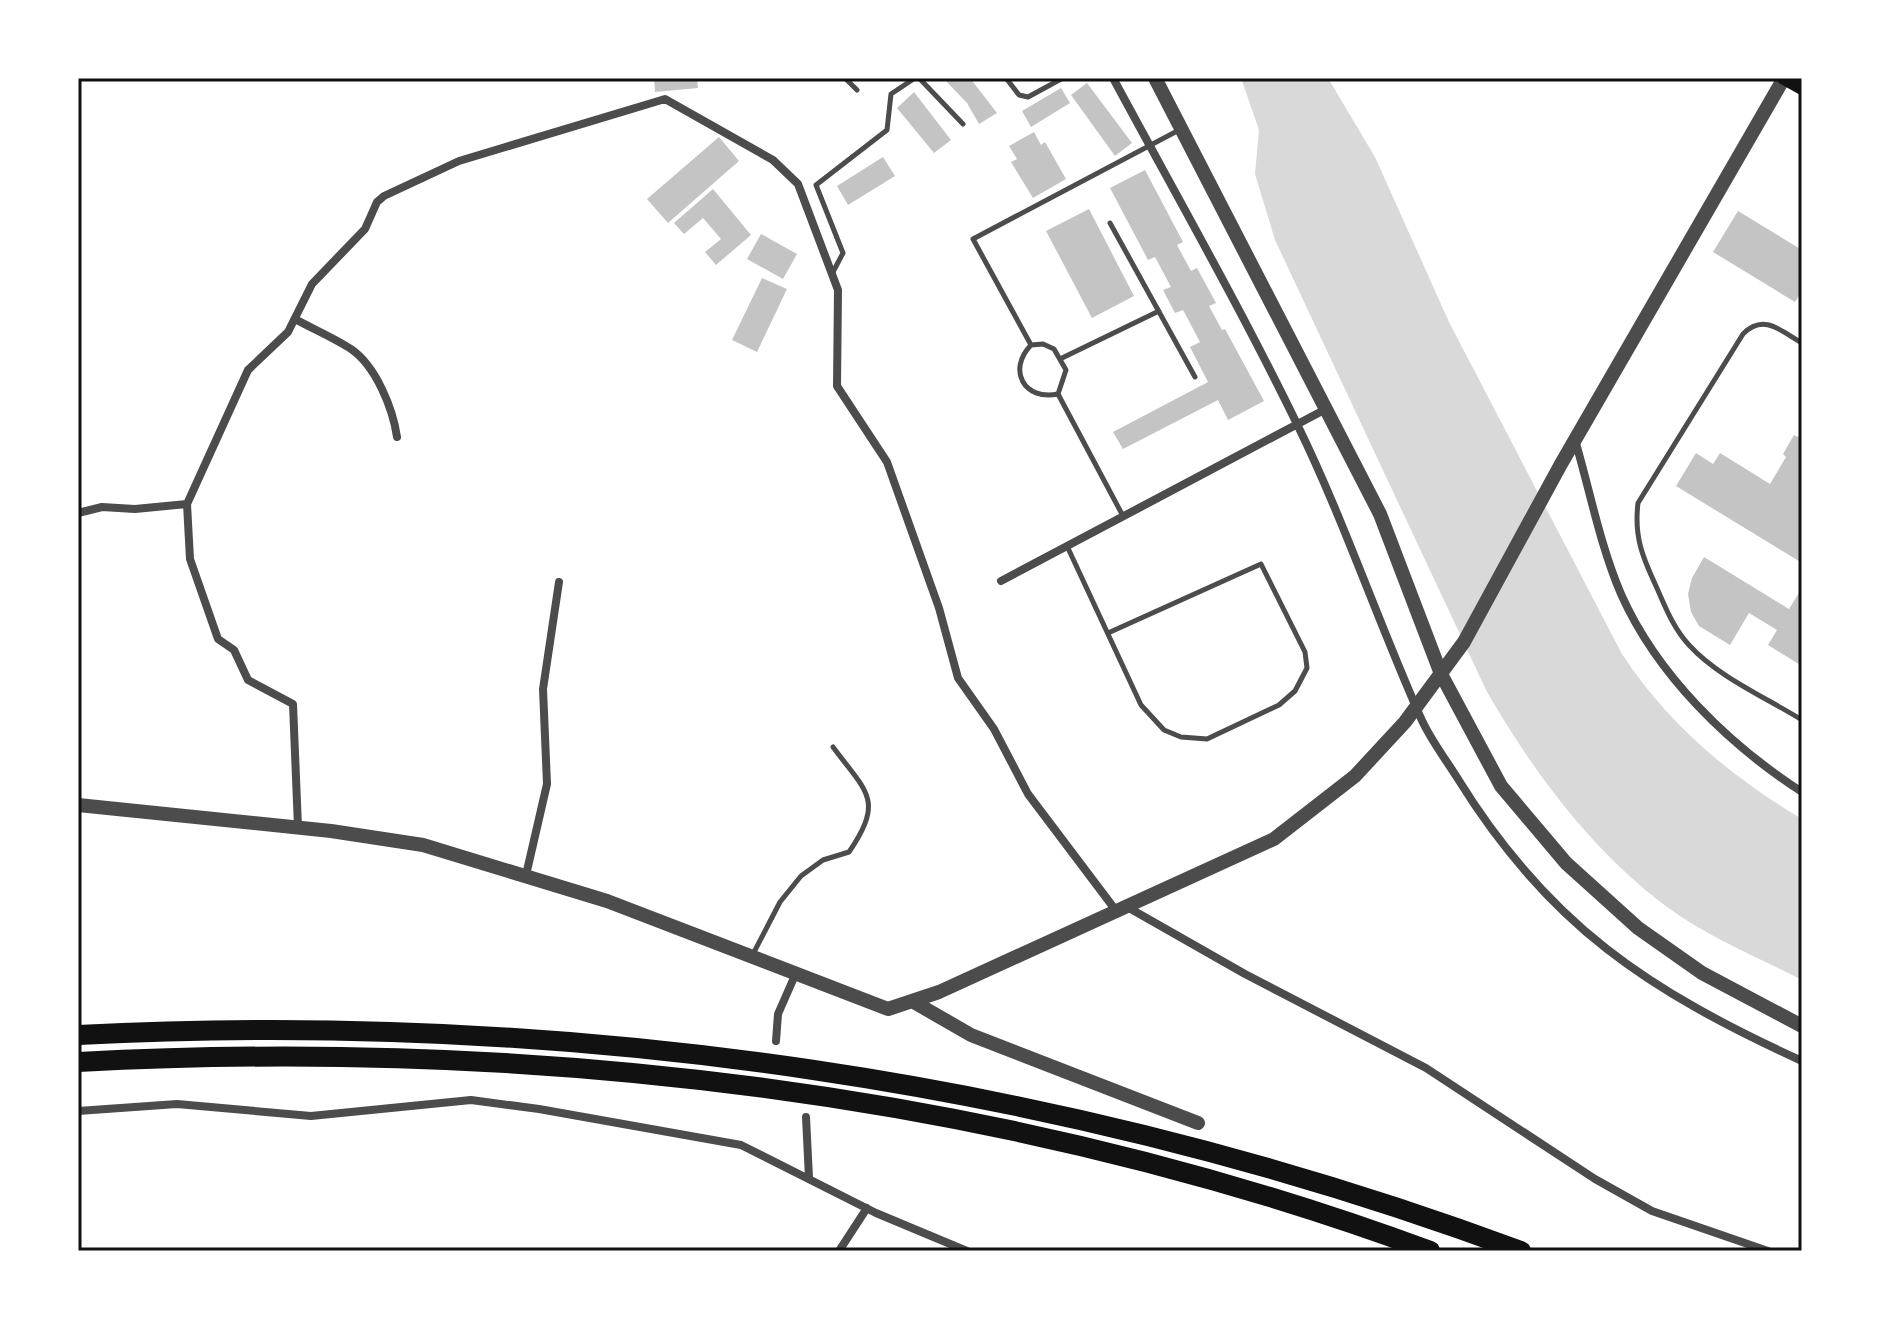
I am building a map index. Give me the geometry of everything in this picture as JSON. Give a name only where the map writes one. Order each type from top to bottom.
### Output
[{"type":"highway","points":[[78,1035],[266,1029],[446,1033],[566,1040],[787,1065],[999,1103],[1156,1138],[1363,1198],[1521,1251]]},
{"type":"highway","points":[[78,1062],[266,1056],[430,1059],[564,1067],[782,1091],[994,1128],[1150,1164],[1361,1226],[1430,1251]]},
{"type":"main road","points":[[1784,78],[1802,88]]},
{"type":"street","points":[[1113,78],[1297,424],[1416,707],[1473,803],[1513,858],[1594,941],[1635,973],[1720,1023],[1802,1061]]},
{"type":"street","points":[[1155,78],[1380,514],[1441,674],[1501,786],[1566,863],[1658,944],[1713,980],[1802,1026]]},
{"type":"street","points":[[78,805],[298,827],[423,845],[526,875],[752,956],[888,1009],[912,1001],[1124,910],[1274,839],[1355,776],[1416,707],[1464,642],[1575,439],[1784,78]]},
{"type":"street","points":[[298,827],[293,704],[248,680],[234,650],[218,639],[190,559],[187,504],[248,370],[285,336],[312,284],[365,229],[377,202],[384,196],[459,161],[665,99],[785,169],[798,184],[839,295],[837,386],[887,462],[939,608],[958,678],[994,729],[1028,794],[1124,910],[1426,1068],[1595,1179],[1652,1211],[1768,1251]]},
{"type":"street","points":[[295,319],[353,351],[370,370],[394,416],[397,437]]},
{"type":"street","points":[[1001,581],[1326,409]]},
{"type":"street","points":[[1575,439],[1613,574],[1640,629],[1708,716],[1754,757],[1802,792]]},
{"type":"street","points":[[78,513],[102,507],[135,509],[187,504]]},
{"type":"street","points":[[526,875],[547,784],[543,689],[559,582]]},
{"type":"street","points":[[776,1041],[778,1014],[796,973]]},
{"type":"street","points":[[912,1001],[971,1035],[1198,1123]]},
{"type":"street","points":[[78,1111],[177,1104],[311,1116],[456,1100],[487,1101],[741,1145],[867,1208],[967,1251]]},
{"type":"street","points":[[806,1117],[810,1146],[809,1178]]},
{"type":"street","points":[[839,1251],[856,1231],[867,1208]]},
{"type":"lane","points":[[845,78],[857,90]]},
{"type":"lane","points":[[833,272],[843,253],[816,185],[887,130],[891,94],[917,78],[963,124]]},
{"type":"lane","points":[[1006,78],[1019,95],[1028,97],[1063,78]]},
{"type":"lane","points":[[1031,345],[973,239],[1181,129]]},
{"type":"lane","points":[[1110,223],[1195,377]]},
{"type":"lane","points":[[1062,358],[1159,311]]},
{"type":"lane","points":[[1802,343],[1767,322],[1757,324],[1743,334],[1638,503],[1636,525],[1638,548],[1676,628],[1687,644],[1703,659],[1802,720]]},
{"type":"lane","points":[[1058,394],[1045,397],[1031,393],[1021,383],[1018,369],[1021,355],[1031,345],[1043,344],[1062,358],[1066,370],[1058,394],[1123,516]]},
{"type":"lane","points":[[1067,546],[1108,633],[1151,720],[1181,737],[1207,739],[1279,705],[1295,691],[1307,668],[1305,652],[1261,564],[1108,633]]},
{"type":"lane","points":[[752,956],[780,902],[809,869],[849,852],[871,810],[868,794],[833,747]]},
{"type":"shaded area","points":[[1241,78],[1328,78],[1375,157],[1449,322],[1622,654],[1659,703],[1702,747],[1750,785],[1802,819],[1802,980],[1699,928],[1639,884],[1566,808],[1505,722],[1487,692],[1275,240],[1255,174],[1259,130]]},
{"type":"building","points":[[654,78],[697,78],[698,88],[655,92]]},
{"type":"building","points":[[950,78],[970,78],[997,113],[979,124],[967,103],[946,81]]},
{"type":"building","points":[[1087,83],[1132,143],[1115,156],[1071,95]]},
{"type":"building","points":[[1061,88],[1070,103],[1031,127],[1022,111]]},
{"type":"building","points":[[914,92],[951,140],[934,153],[897,108]]},
{"type":"building","points":[[1034,132],[1041,145],[1045,142],[1066,179],[1033,198],[1011,162],[1017,159],[1009,146]]},
{"type":"building","points":[[719,137],[739,161],[668,223],[647,199]]},
{"type":"building","points":[[883,157],[895,176],[848,205],[837,186]]},
{"type":"building","points":[[1145,170],[1183,242],[1177,245],[1191,271],[1197,268],[1216,303],[1209,306],[1264,401],[1228,420],[1218,400],[1123,449],[1113,432],[1208,382],[1190,347],[1200,342],[1183,310],[1175,313],[1163,290],[1171,287],[1155,257],[1148,260],[1110,188]]},
{"type":"building","points":[[713,189],[751,235],[716,265],[705,252],[721,239],[703,218],[684,234],[674,223]]},
{"type":"building","points":[[1089,209],[1134,296],[1092,318],[1046,231]]},
{"type":"building","points":[[1738,211],[1802,250],[1802,291],[1795,302],[1713,252]]},
{"type":"building","points":[[761,234],[797,254],[783,279],[747,259]]},
{"type":"building","points":[[762,278],[787,289],[757,352],[732,340]]},
{"type":"building","points":[[1802,430],[1802,563],[1676,486],[1696,453],[1713,464],[1720,453],[1770,484],[1786,457],[1783,454],[1794,435],[1798,437]]},
{"type":"building","points":[[1704,557],[1789,609],[1802,588],[1802,666],[1768,645],[1777,630],[1749,613],[1730,645],[1699,626],[1691,612],[1688,594],[1692,578]]}]
